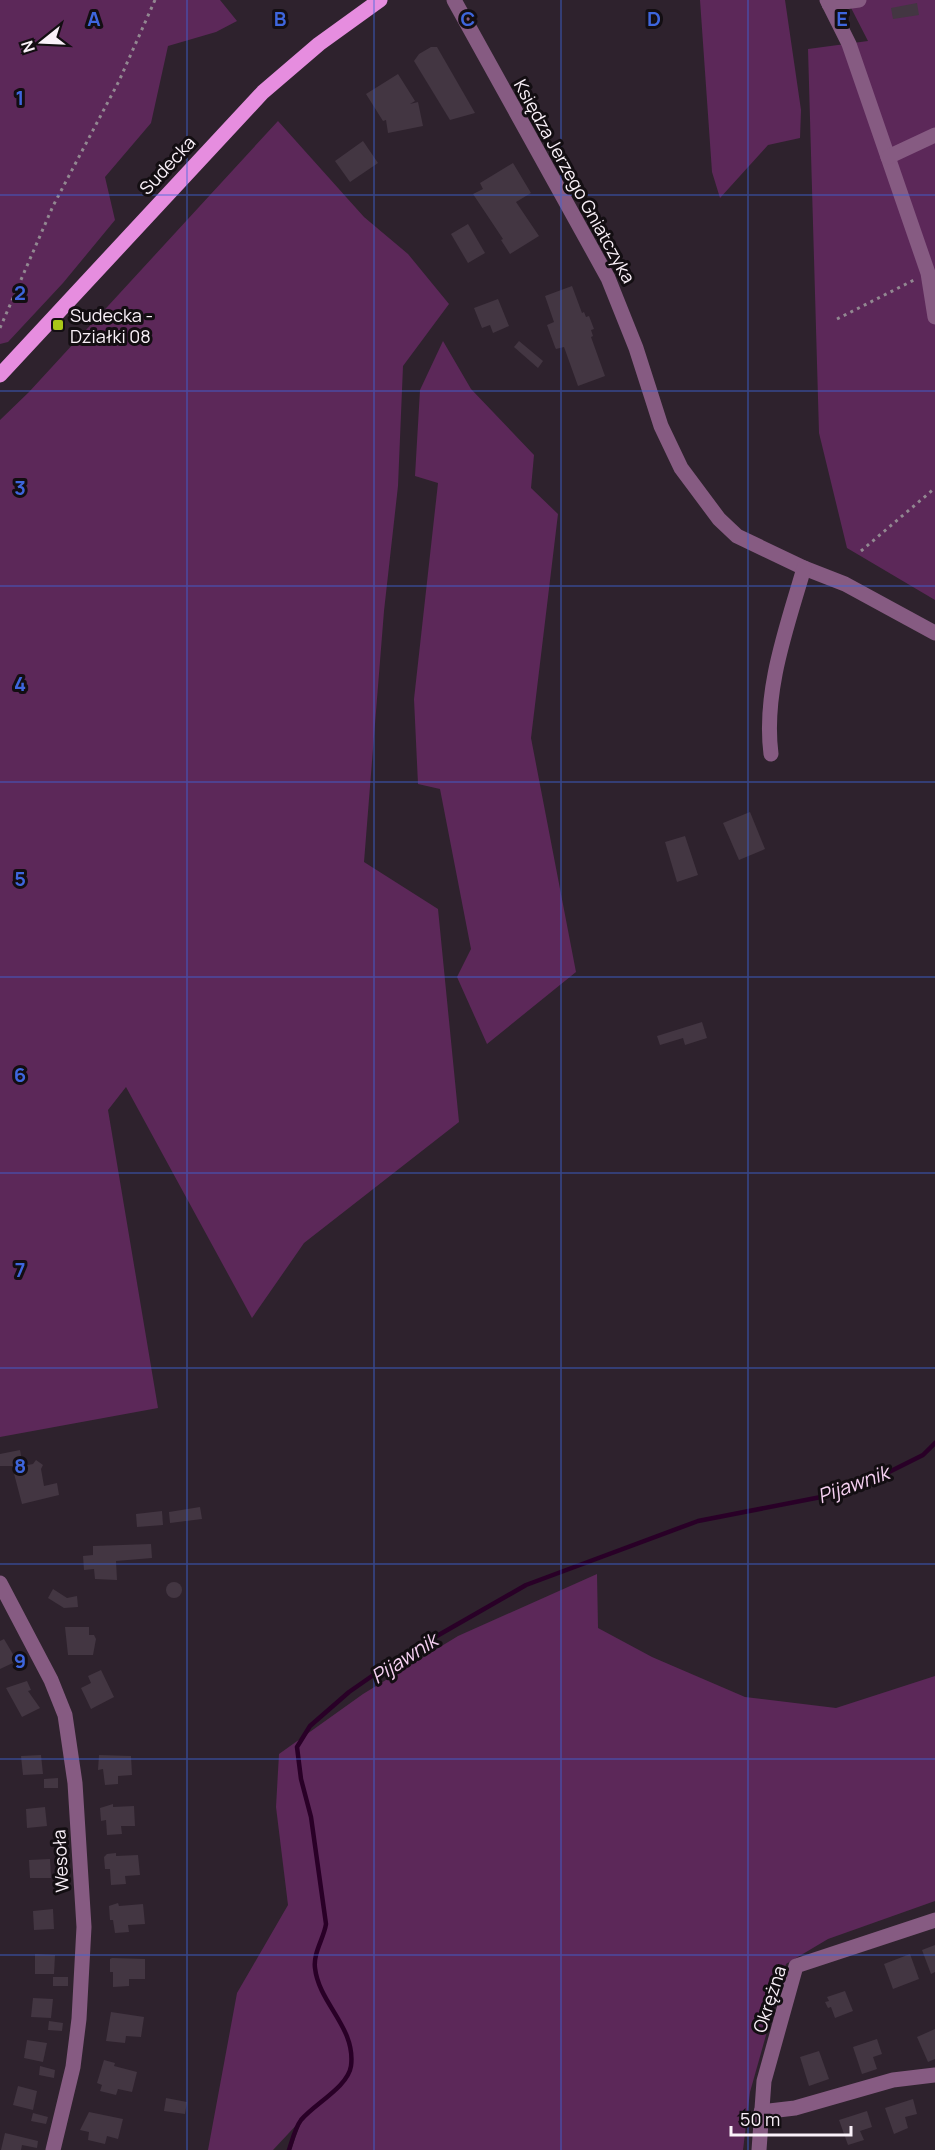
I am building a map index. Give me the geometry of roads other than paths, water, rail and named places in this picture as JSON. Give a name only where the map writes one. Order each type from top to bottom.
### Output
[{"type":"main road","name":"Sudecka","points":[[0,375],[263,92],[319,44],[380,0]]},
{"type":"street","name":"Księdza Jerzego Gniatczyka","points":[[454,0],[608,278],[636,348],[662,426],[681,468],[719,519],[737,536],[804,568],[845,584],[935,633]]},
{"type":"street","points":[[859,0],[828,2],[849,44],[931,271],[935,316]]},
{"type":"street","points":[[888,157],[935,135]]},
{"type":"street","points":[[771,754],[771,697],[782,644],[804,568]]},
{"type":"street","name":"Wesoła","points":[[0,1583],[51,1680],[65,1715],[75,1783],[84,1927],[79,2019],[73,2067],[53,2150]]},
{"type":"street","name":"Okrężna","points":[[759,2150],[764,2081],[796,1966],[935,1920]]},
{"type":"street","points":[[760,2112],[795,2108],[893,2080],[935,2075]]},
{"type":"waterway","name":"Pijawnik","points":[[289,2150],[301,2120],[344,2081],[351,2066],[348,2039],[323,1993],[315,1968],[326,1924],[311,1817],[301,1779],[297,1747],[310,1726],[349,1692],[395,1660],[526,1585],[698,1521],[821,1497],[871,1481],[923,1455],[935,1443]]},
{"type":"place","name":"Sudecka - Działki 08","points":[[58,325]]}]
